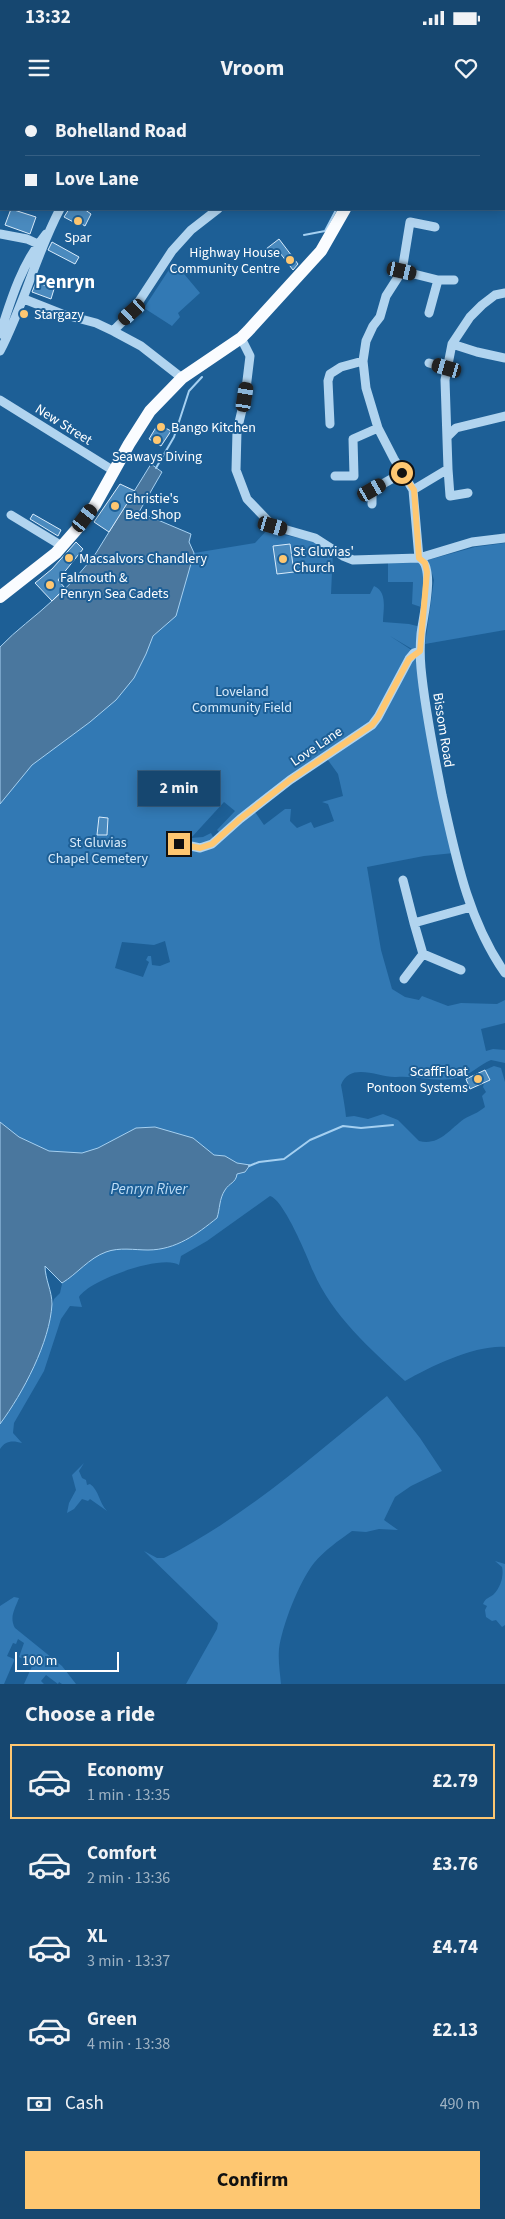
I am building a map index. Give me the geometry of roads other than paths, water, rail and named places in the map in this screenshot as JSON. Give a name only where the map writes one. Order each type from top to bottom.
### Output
[{"type":"main road","points":[[0,597],[26,578],[62,546],[95,505],[150,411],[182,378],[244,334],[320,251],[344,210]]},
{"type":"street","points":[[0,334],[16,286],[38,244],[48,232],[59,210]]},
{"type":"street","points":[[113,331],[132,312],[172,251],[192,230],[217,210]]},
{"type":"street","points":[[435,226],[410,222],[402,271],[386,296],[380,317],[373,326],[366,341],[363,361],[366,388],[378,428],[402,473],[414,490],[448,470]]},
{"type":"street","points":[[0,351],[24,299],[44,248],[48,232]]},
{"type":"street","points":[[0,234],[27,239],[38,244]]},
{"type":"street","points":[[402,271],[438,280],[454,280]]},
{"type":"street","points":[[429,313],[438,280]]},
{"type":"street","points":[[468,493],[450,496],[447,368],[452,344],[470,317],[486,301],[500,292],[505,293]]},
{"type":"street","points":[[24,299],[62,314],[96,322],[141,346],[182,378]]},
{"type":"street","points":[[244,334],[250,356],[245,397],[237,431],[236,470],[247,499],[273,526],[315,538],[348,559],[419,558],[472,542],[505,538]]},
{"type":"street","points":[[452,344],[505,358]]},
{"type":"street","points":[[330,424],[328,381],[330,374],[341,367],[363,361]]},
{"type":"street","points":[[429,363],[447,368]]},
{"type":"street","name":"New Street","points":[[4,403],[114,471]]},
{"type":"street","points":[[448,436],[456,428],[505,416]]},
{"type":"street","points":[[335,476],[354,476],[353,439],[378,428]]},
{"type":"street","points":[[372,504],[372,490],[402,473]]},
{"type":"street","name":"Bissom Road","points":[[414,490],[419,558],[425,563],[427,575],[420,651],[424,690],[438,776],[457,863],[471,907],[487,945],[505,973]]},
{"type":"street","points":[[11,514],[62,546]]},
{"type":"street","name":"Love Lane","points":[[177,843],[200,848],[212,844],[240,819],[290,780],[372,725],[409,659],[420,651]]},
{"type":"street","points":[[403,880],[423,954]]},
{"type":"street","points":[[414,923],[471,907]]},
{"type":"street","points":[[423,954],[461,970]]},
{"type":"street","points":[[404,979],[423,954]]},
{"type":"water","points":[[151,464],[162,472],[139,512],[191,534],[189,542],[194,553],[176,616],[153,636],[134,678],[116,700],[32,765],[0,804],[0,647],[58,596],[86,566]]},
{"type":"water","name":"Penryn River","points":[[0,1122],[19,1137],[49,1151],[82,1153],[98,1148],[136,1128],[155,1127],[193,1138],[214,1155],[225,1156],[237,1163],[250,1165],[245,1172],[237,1174],[223,1193],[217,1218],[186,1240],[158,1249],[111,1250],[94,1258],[62,1283],[45,1266],[52,1304],[46,1334],[34,1367],[18,1398],[0,1424]]},
{"type":"waterway","points":[[304,235],[325,231],[336,210]]},
{"type":"waterway","points":[[156,468],[174,437],[189,391],[202,377]]},
{"type":"waterway","points":[[249,1166],[259,1162],[284,1159],[310,1140],[343,1126],[361,1128],[393,1125]]},
{"type":"place","name":"Spar","points":[[78,221]]},
{"type":"place","name":"Highway House Community Centre","points":[[290,260]]},
{"type":"place","name":"Stargazy","points":[[24,314]]},
{"type":"place","name":"Bango Kitchen","points":[[161,427]]},
{"type":"place","name":"Seaways Diving","points":[[157,440]]},
{"type":"place","name":"Christie's Bed Shop","points":[[115,506]]},
{"type":"place","name":"Macsalvors Chandlery","points":[[69,558]]},
{"type":"place","name":"St Gluvias' Church","points":[[283,559]]},
{"type":"place","name":"Falmouth & Penryn Sea Cadets","points":[[50,585]]},
{"type":"place","name":"ScaffFloat Pontoon Systems","points":[[478,1079]]},
{"type":"district","name":"Penryn","points":[[65,281]]},
{"type":"park label","name":"Loveland Community Field","points":[[242,700]]},
{"type":"park label","name":"St Gluvias Chapel Cemetery","points":[[98,850]]}]
